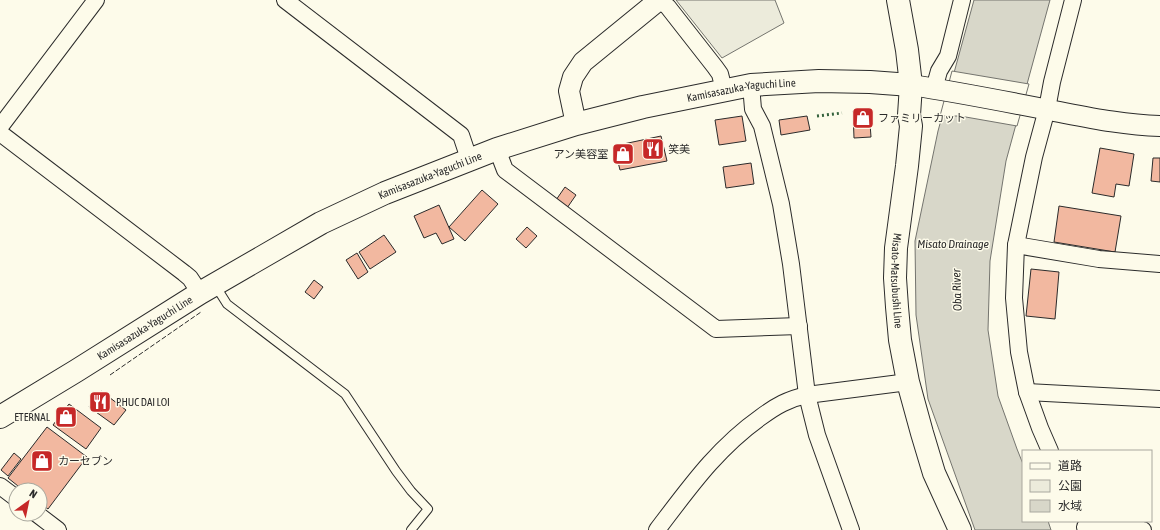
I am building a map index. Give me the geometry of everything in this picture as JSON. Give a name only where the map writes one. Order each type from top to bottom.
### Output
[{"type":"main road","name":"Misato-Matsubushi Line","points":[[898,5],[907,50],[911,85],[909,115],[911,126],[896,248],[896,307],[900,340],[908,382],[922,433],[934,473],[960,530]]},
{"type":"main road","name":"Kamisasazuka-Yaguchi Line","points":[[0,417],[208,289],[321,223],[385,193],[496,149],[576,124],[643,107],[751,85],[819,81],[870,82],[911,85]]},
{"type":"street","points":[[0,127],[96,0]]},
{"type":"street","points":[[285,0],[461,135],[469,159]]},
{"type":"street","points":[[576,124],[569,91],[573,77],[583,62],[659,0],[668,7],[715,67],[720,74],[724,90]]},
{"type":"street","points":[[939,90],[939,71],[948,56],[962,0]]},
{"type":"street","points":[[1050,450],[1027,392],[1019,352],[1014,298],[1016,245],[1042,109],[1052,82],[1073,0]]},
{"type":"street","points":[[751,85],[753,109],[762,126],[781,204],[791,264],[807,395],[816,435],[850,530]]},
{"type":"street","points":[[911,85],[1105,120],[1138,125],[1160,126]]},
{"type":"street","points":[[0,133],[190,278],[208,289]]},
{"type":"street","points":[[496,149],[505,170],[716,329],[799,326]]},
{"type":"street","points":[[1016,245],[1099,259],[1160,264]]},
{"type":"street","points":[[658,530],[697,476],[724,447],[749,426],[780,404],[794,397],[908,382]]},
{"type":"street","points":[[1027,392],[1160,399]]},
{"type":"street","points":[[48,522],[58,530]]},
{"type":"street","points":[[1084,526],[1143,530]]},
{"type":"lane","points":[[208,289],[345,394],[396,472],[411,491],[428,508],[411,530]]},
{"type":"green space","points":[[676,0],[775,0],[784,23],[722,58]]},
{"type":"water","name":"Misato Drainage","points":[[974,0],[1050,0],[1006,161],[990,261],[988,330],[998,396],[1022,462],[1022,522],[1048,522],[1051,530],[975,530],[928,399],[916,315],[915,241],[938,131]]},
{"type":"pier","points":[[952,71],[1029,84],[1017,126],[960,116],[940,116]]},
{"type":"building","points":[[869,110],[871,137],[854,138],[853,111]]},
{"type":"building","points":[[742,116],[746,141],[719,145],[715,120]]},
{"type":"building","points":[[807,116],[810,130],[781,135],[779,120]]},
{"type":"building","points":[[661,136],[667,161],[620,170],[614,146]]},
{"type":"building","points":[[1100,148],[1134,154],[1129,186],[1116,184],[1114,197],[1092,193]]},
{"type":"building","points":[[1153,158],[1160,158],[1160,182],[1151,181]]},
{"type":"building","points":[[751,163],[754,184],[726,188],[723,167]]},
{"type":"building","points":[[565,187],[576,195],[567,208],[556,200]]},
{"type":"building","points":[[482,190],[498,204],[465,241],[449,227]]},
{"type":"building","points":[[439,205],[454,239],[442,244],[436,233],[424,238],[414,216]]},
{"type":"building","points":[[1059,206],[1121,216],[1115,252],[1054,242]]},
{"type":"building","points":[[527,227],[537,236],[526,248],[516,239]]},
{"type":"building","points":[[384,235],[396,252],[370,269],[359,252]]},
{"type":"building","points":[[357,253],[368,272],[358,279],[346,260]]},
{"type":"building","points":[[1031,269],[1059,272],[1055,319],[1026,316]]},
{"type":"building","points":[[314,280],[323,287],[314,299],[305,292]]},
{"type":"building","points":[[101,391],[126,410],[114,425],[89,407]]},
{"type":"building","points":[[69,404],[101,428],[86,449],[53,425]]},
{"type":"building","points":[[47,427],[87,457],[48,509],[48,482],[13,482],[8,478]]},
{"type":"building","points":[[14,453],[21,459],[8,476],[1,470]]},
{"type":"hedge","points":[[817,116],[842,113]]},
{"type":"fence","points":[[110,375],[201,312]]},
{"type":"place","name":"ファミリーカット","points":[[863,118]]},
{"type":"place","name":"笑美","points":[[653,149]]},
{"type":"place","name":"アン美容室","points":[[623,154]]},
{"type":"place","name":"PHUC DAI LOI","points":[[100,402]]},
{"type":"place","name":"ETERNAL","points":[[66,417]]},
{"type":"place","name":"カーセブン","points":[[42,461]]},
{"type":"water label","name":"Oba River","points":[[957,290]]}]
